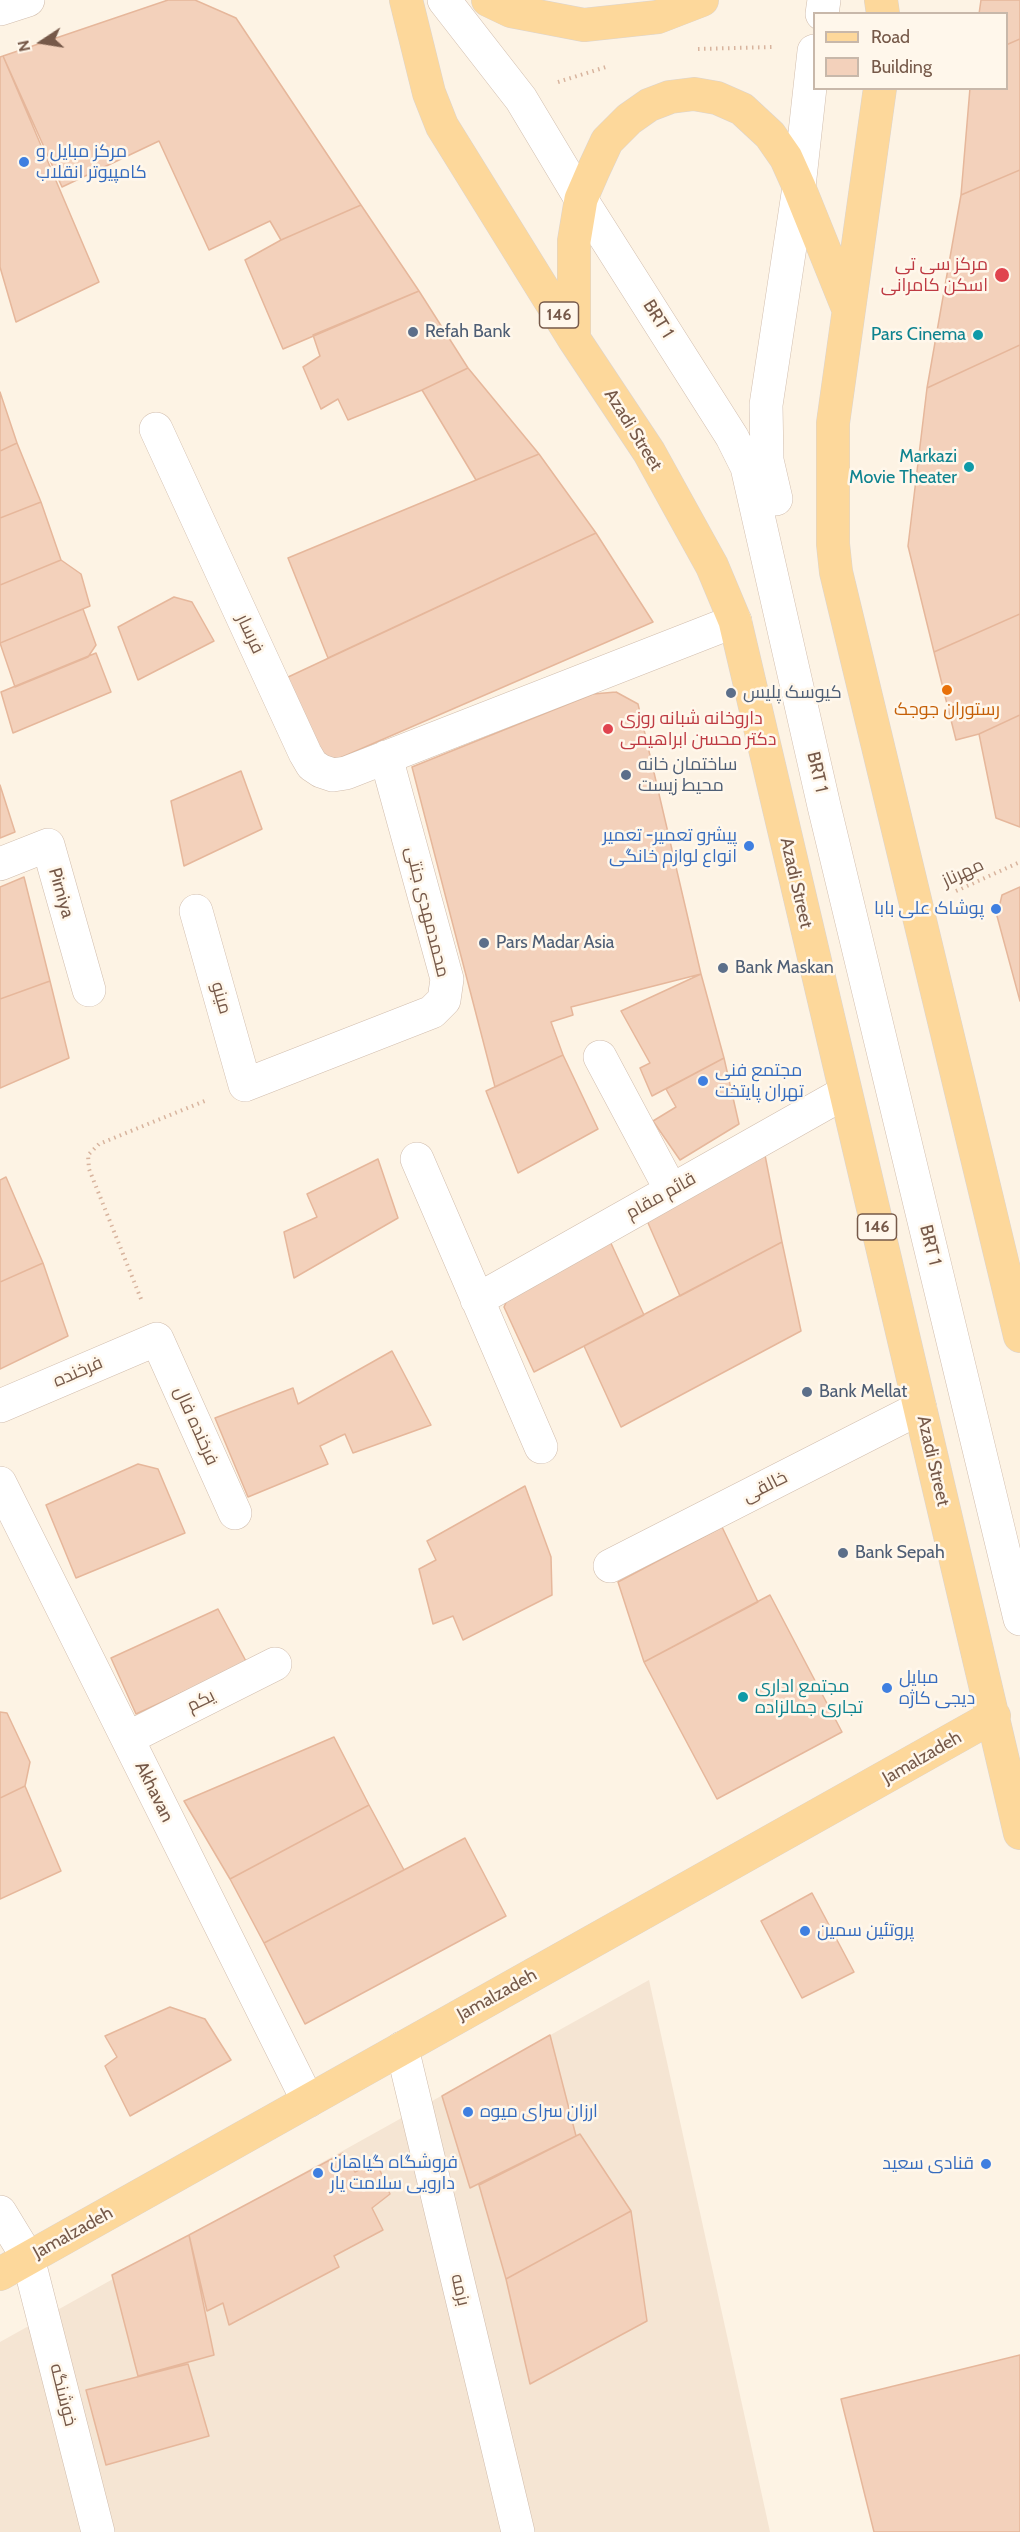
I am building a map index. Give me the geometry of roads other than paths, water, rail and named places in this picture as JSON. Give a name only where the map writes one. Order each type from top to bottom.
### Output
[{"type":"main road","name":"Azadi Street","points":[[406,0],[429,93],[442,126],[574,339],[649,452],[712,566],[735,621],[1020,1833]]},
{"type":"main road","points":[[488,0],[511,11],[584,25],[658,17],[702,0]]},
{"type":"main road","points":[[880,90],[832,423],[836,572],[1020,1336]]},
{"type":"main road","points":[[574,339],[574,241],[581,200],[608,141],[629,119],[649,105],[670,97],[694,94],[717,98],[742,109],[770,135],[786,158],[800,187],[848,308]]},
{"type":"main road","name":"Jamalzadeh","points":[[0,2274],[994,1716]]},
{"type":"street","points":[[0,9],[28,0]]},
{"type":"street","name":"BRT 1","points":[[444,0],[521,99],[581,200],[732,437],[747,467],[824,806],[1020,1619]]},
{"type":"street","name":"BRT 1","points":[[813,61],[800,187],[766,405],[767,460],[842,798],[1020,1525]]},
{"type":"street","name":"فرسار","points":[[156,429],[312,765],[321,771],[340,774],[386,757]]},
{"type":"street","points":[[386,757],[735,621]]},
{"type":"street","name":"محمدمهدی جنتی","points":[[245,1085],[432,1012],[444,1000],[447,979],[386,757]]},
{"type":"street","name":"Pirniya","points":[[0,864],[48,845],[89,990]]},
{"type":"street","name":"مینو","points":[[196,911],[245,1085]]},
{"type":"street","points":[[600,1057],[671,1190]]},
{"type":"street","name":"قائم مقام","points":[[477,1300],[844,1092]]},
{"type":"street","points":[[417,1159],[541,1447]]},
{"type":"street","name":"فرخنده","points":[[0,1406],[157,1339]]},
{"type":"street","name":"فرخنده فال","points":[[157,1339],[235,1513]]},
{"type":"street","name":"خالقی","points":[[610,1566],[920,1408]]},
{"type":"street","name":"Akhavan","points":[[0,1482],[308,2101]]},
{"type":"street","name":"یکم","points":[[128,1738],[275,1664]]},
{"type":"street","name":"بزمه","points":[[402,2048],[518,2532]]},
{"type":"street","name":"خوشنگه","points":[[0,2212],[28,2258],[98,2532]]},
{"type":"place","name":"مرکز مبایل و کامپیوتر انقلاب","points":[[24,162]]},
{"type":"place","name":"مرکز سی تی اسکن کامرانی","points":[[1002,275]]},
{"type":"place","name":"Refah Bank","points":[[413,332]]},
{"type":"place","name":"Pars Cinema","points":[[978,335]]},
{"type":"place","name":"Markazi Movie Theater","points":[[969,467]]},
{"type":"place","name":"رستوران جوجک","points":[[947,690]]},
{"type":"place","name":"کیوسک پلیس","points":[[731,693]]},
{"type":"place","name":"داروخانه شبانه روزی دکتر محسن ابراهیمی","points":[[608,729]]},
{"type":"place","name":"ساختمان خانه محیط زیست","points":[[626,775]]},
{"type":"place","name":"پیشرو تعمیر- تعمیر انواع لوازم خانگی","points":[[749,846]]},
{"type":"place","name":"پوشاک علی بابا","points":[[996,909]]},
{"type":"place","name":"Pars Madar Asia","points":[[484,943]]},
{"type":"place","name":"Bank Maskan","points":[[723,968]]},
{"type":"place","name":"مجتمع فنی تهران پایتخت","points":[[703,1081]]},
{"type":"place","name":"Bank Mellat","points":[[807,1392]]},
{"type":"place","name":"Bank Sepah","points":[[843,1553]]},
{"type":"place","name":"مبایل دیجی کاژه","points":[[887,1688]]},
{"type":"place","name":"مجتمع اداری تجاری جمالزاده","points":[[743,1697]]},
{"type":"place","name":"پروتئین سمین","points":[[805,1931]]},
{"type":"place","name":"ارزان سرای میوه","points":[[468,2112]]},
{"type":"place","name":"قنادی سعید","points":[[986,2164]]},
{"type":"place","name":"فروشگاه گیاهان دارویی سلامت یار","points":[[318,2173]]}]
